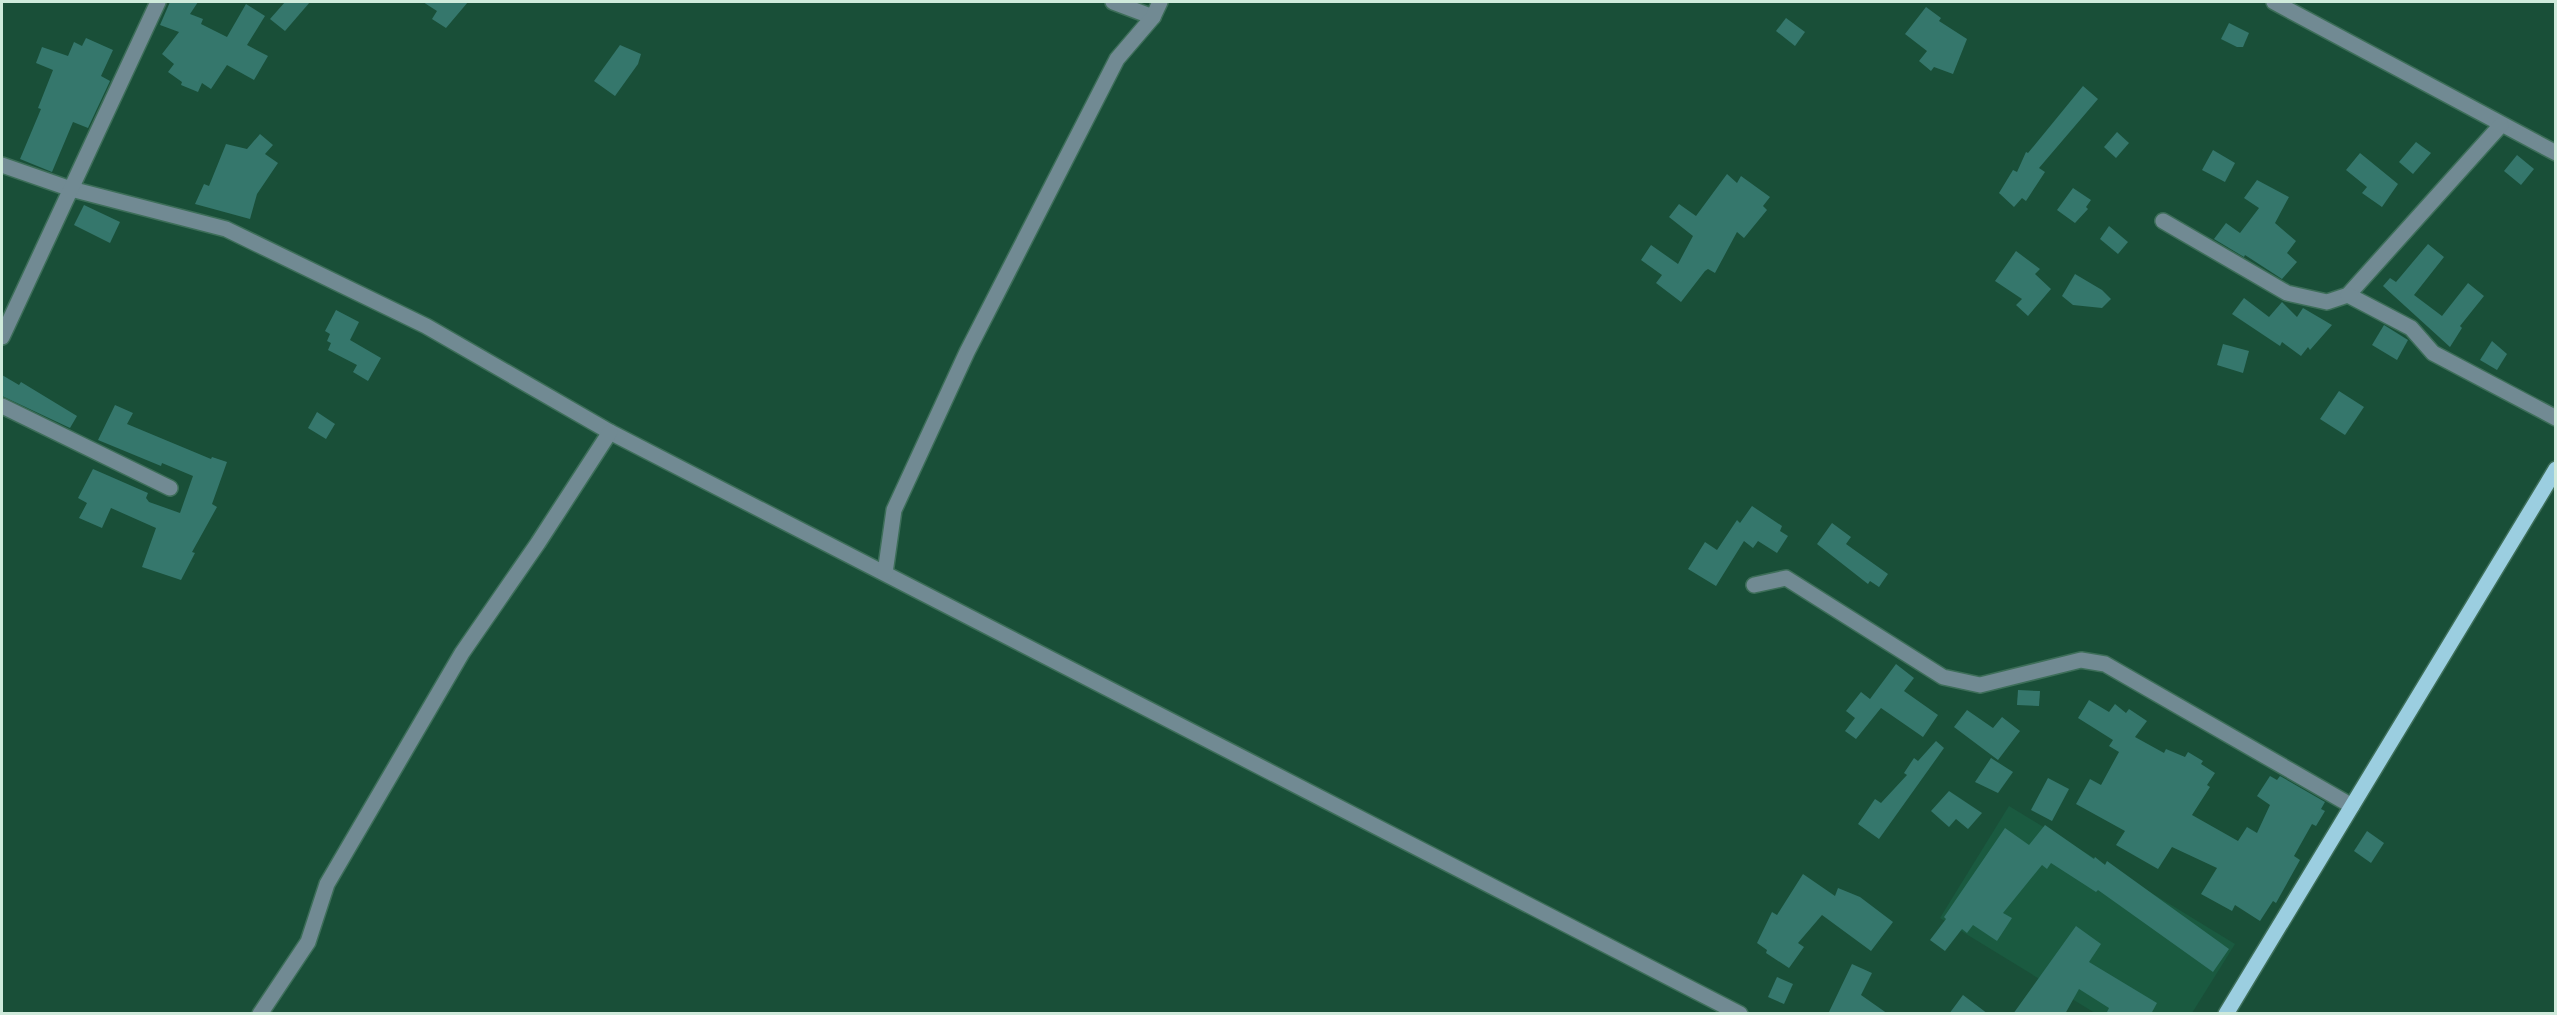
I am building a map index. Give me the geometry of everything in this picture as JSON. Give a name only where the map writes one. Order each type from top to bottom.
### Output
[{"type":"main road","points":[[2226,1014],[2556,469]]},
{"type":"street","points":[[2,337],[158,2]]},
{"type":"street","points":[[1113,2],[1153,17]]},
{"type":"street","points":[[885,573],[894,510],[967,352],[1117,59],[1153,17],[1160,2]]},
{"type":"street","points":[[2274,2],[2556,153]]},
{"type":"street","points":[[2163,221],[2287,293],[2327,302],[2348,295],[2501,125]]},
{"type":"street","points":[[2,165],[71,189],[226,229],[426,326],[610,432],[1740,1014]]},
{"type":"street","points":[[2348,295],[2411,328],[2433,352],[2556,418]]},
{"type":"street","points":[[2,406],[171,488]]},
{"type":"street","points":[[260,1014],[308,942],[327,884],[462,653],[538,543],[610,432]]},
{"type":"street","points":[[1755,585],[1786,578],[1943,677],[1980,685],[2081,660],[2105,664],[2352,806]]},
{"type":"shaded area","points":[[2009,806],[2235,944],[2192,1013],[2095,1013],[1940,918]]},
{"type":"building","points":[[170,2],[198,2],[190,14],[203,19],[201,24],[227,37],[246,4],[265,16],[247,45],[268,56],[254,80],[227,65],[211,89],[202,83],[198,92],[181,85],[182,82],[168,72],[174,64],[162,54],[179,32],[160,25]]},
{"type":"building","points":[[285,2],[310,2],[285,31],[270,19]]},
{"type":"building","points":[[423,2],[468,2],[446,28],[432,19],[437,11]]},
{"type":"building","points":[[1926,7],[1941,18],[1939,21],[1967,39],[1953,74],[1934,67],[1931,71],[1919,61],[1927,51],[1905,34]]},
{"type":"building","points":[[1786,18],[1805,32],[1795,46],[1776,31]]},
{"type":"building","points":[[2229,23],[2249,33],[2243,47],[2237,47],[2221,39]]},
{"type":"building","points":[[86,38],[113,50],[101,76],[110,81],[88,128],[73,122],[52,172],[20,159],[41,109],[38,108],[53,70],[36,63],[42,47],[68,56],[74,42],[82,46]]},
{"type":"building","points":[[620,45],[641,54],[638,64],[615,96],[594,81]]},
{"type":"building","points":[[2083,86],[2098,99],[2039,168],[2045,172],[2026,201],[2022,198],[2014,207],[1999,193],[2013,170],[2017,172],[2026,152],[2028,153]]},
{"type":"building","points":[[2117,132],[2129,143],[2116,158],[2104,147]]},
{"type":"building","points":[[260,134],[273,145],[265,154],[278,163],[257,194],[250,219],[195,204],[204,184],[209,186],[226,144],[247,149]]},
{"type":"building","points":[[2416,142],[2431,153],[2413,174],[2399,162]]},
{"type":"building","points":[[2213,150],[2235,163],[2225,182],[2202,170]]},
{"type":"building","points":[[2360,153],[2398,184],[2382,207],[2362,193],[2367,187],[2346,170]]},
{"type":"building","points":[[2517,155],[2534,169],[2521,185],[2504,171]]},
{"type":"building","points":[[1727,174],[1737,183],[1741,176],[1770,197],[1763,206],[1767,210],[1744,238],[1737,232],[1715,273],[1708,269],[1705,271],[1681,302],[1656,283],[1662,275],[1641,260],[1651,245],[1678,264],[1693,236],[1669,217],[1679,204],[1696,216]]},
{"type":"building","points":[[2257,180],[2289,197],[2275,223],[2296,241],[2287,253],[2297,262],[2282,279],[2245,255],[2244,257],[2214,239],[2226,223],[2240,233],[2259,208],[2244,198]]},
{"type":"building","points":[[2073,188],[2091,200],[2086,207],[2088,209],[2075,223],[2057,210]]},
{"type":"building","points":[[84,205],[120,222],[110,243],[74,225]]},
{"type":"building","points":[[2109,226],[2128,242],[2118,254],[2100,239]]},
{"type":"building","points":[[2428,244],[2444,257],[2414,295],[2442,316],[2468,283],[2484,296],[2460,326],[2462,328],[2450,347],[2383,286],[2390,278],[2396,282]]},
{"type":"building","points":[[2016,251],[2040,269],[2035,274],[2051,289],[2028,316],[2016,305],[2022,299],[1995,281]]},
{"type":"building","points":[[2075,274],[2102,290],[2111,299],[2102,308],[2073,305],[2062,296]]},
{"type":"building","points":[[2244,298],[2269,317],[2282,302],[2297,317],[2303,308],[2332,325],[2310,350],[2308,347],[2301,356],[2282,342],[2280,346],[2232,314]]},
{"type":"building","points":[[336,310],[359,322],[350,340],[381,358],[368,381],[353,372],[357,365],[328,350],[331,343],[327,341],[330,334],[325,331]]},
{"type":"building","points":[[2384,325],[2408,340],[2397,360],[2372,345]]},
{"type":"building","points":[[2492,341],[2507,354],[2497,370],[2480,360]]},
{"type":"building","points":[[2223,344],[2249,351],[2243,373],[2217,365]]},
{"type":"building","points":[[2,375],[19,385],[21,382],[77,416],[70,428],[2,396]]},
{"type":"building","points":[[2339,391],[2364,407],[2345,435],[2320,419]]},
{"type":"building","points":[[115,405],[133,413],[127,424],[211,459],[212,457],[227,462],[212,504],[217,507],[192,552],[195,553],[181,580],[142,567],[156,528],[111,508],[102,528],[79,518],[87,503],[78,498],[93,469],[148,493],[146,498],[149,502],[180,513],[193,476],[162,463],[161,466],[98,440]]},
{"type":"building","points":[[317,412],[335,424],[326,439],[308,428]]},
{"type":"building","points":[[1752,506],[1782,526],[1780,531],[1788,536],[1777,553],[1758,541],[1753,548],[1744,541],[1716,586],[1688,569],[1705,542],[1717,550],[1737,520],[1740,523]]},
{"type":"building","points":[[1832,523],[1851,537],[1846,544],[1888,574],[1879,587],[1870,581],[1868,584],[1817,544]]},
{"type":"building","points":[[1896,664],[1914,678],[1904,691],[1938,715],[1923,737],[1881,708],[1856,739],[1845,731],[1855,718],[1846,711],[1861,692],[1870,699]]},
{"type":"building","points":[[2018,690],[2040,691],[2039,706],[2017,705]]},
{"type":"building","points":[[2089,700],[2109,712],[2115,704],[2126,713],[2129,709],[2147,721],[2135,737],[2164,753],[2166,749],[2185,757],[2188,752],[2203,761],[2201,764],[2215,773],[2207,785],[2210,787],[2192,815],[2238,841],[2247,827],[2257,833],[2270,805],[2257,796],[2270,776],[2277,780],[2280,776],[2325,802],[2321,809],[2325,811],[2316,826],[2312,824],[2294,856],[2300,860],[2276,903],[2273,901],[2260,921],[2235,905],[2232,911],[2201,894],[2217,868],[2172,847],[2158,869],[2116,845],[2125,831],[2076,804],[2090,779],[2101,785],[2119,752],[2109,746],[2113,740],[2078,718]]},
{"type":"building","points":[[1967,710],[1993,728],[2002,717],[2020,731],[1998,760],[1954,727]]},
{"type":"building","points":[[1936,741],[1944,748],[1879,839],[1858,824],[1875,799],[1881,803],[1907,775],[1904,773],[1914,758],[1918,761]]},
{"type":"building","points":[[1991,758],[2013,772],[1998,793],[1975,782]]},
{"type":"building","points":[[2048,778],[2069,789],[2052,821],[2031,810]]},
{"type":"building","points":[[1949,791],[1982,813],[1968,829],[1956,819],[1949,827],[1931,811]]},
{"type":"building","points":[[2045,825],[2094,859],[2095,857],[2105,865],[2107,861],[2229,949],[2213,972],[2098,890],[2096,892],[2051,863],[2047,869],[2042,865],[2003,913],[2012,918],[1997,941],[1973,925],[1967,933],[1962,929],[1945,951],[1930,940],[2005,828],[2029,845]]},
{"type":"building","points":[[2367,831],[2384,843],[2371,863],[2354,851]]},
{"type":"building","points":[[1803,874],[1835,896],[1838,888],[1860,897],[1893,922],[1871,951],[1822,915],[1798,943],[1804,947],[1789,968],[1766,953],[1767,950],[1757,943],[1772,912],[1777,915]]},
{"type":"building","points":[[2076,926],[2101,944],[2089,962],[2157,1003],[2151,1014],[2106,1014],[2109,1008],[2079,989],[2065,1014],[2013,1014]]},
{"type":"building","points":[[1852,964],[1872,973],[1861,995],[1888,1014],[1828,1014]]},
{"type":"building","points":[[1777,977],[1793,984],[1784,1004],[1768,997]]},
{"type":"building","points":[[1963,995],[1988,1014],[1949,1014]]}]
